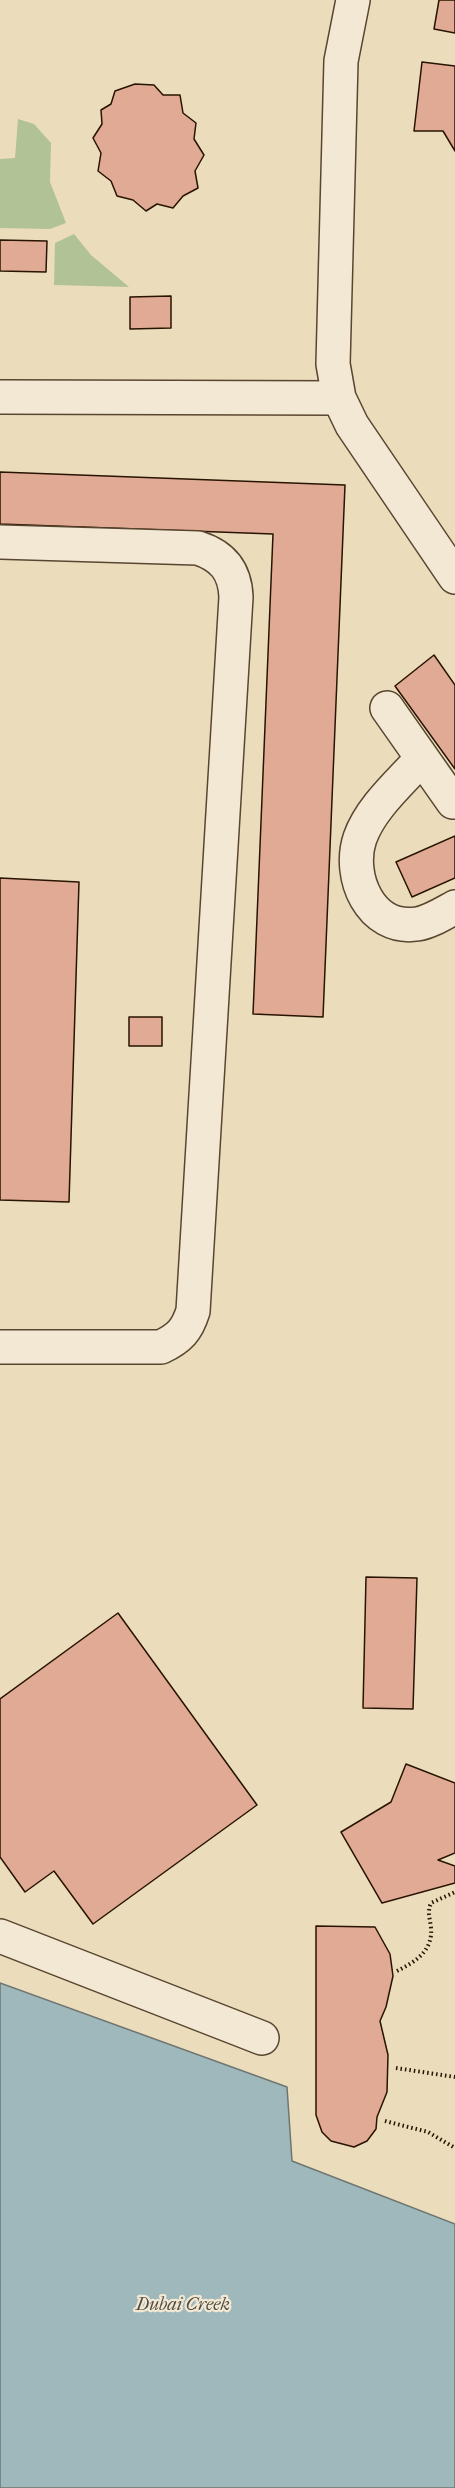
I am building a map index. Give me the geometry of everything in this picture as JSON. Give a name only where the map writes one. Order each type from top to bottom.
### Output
[{"type":"street","points":[[353,0],[341,72],[333,354],[339,398],[368,451],[455,577]]},
{"type":"street","points":[[0,397],[339,398]]},
{"type":"street","points":[[0,542],[198,548],[211,552],[231,570],[236,597],[193,1311],[188,1327],[177,1340],[161,1347],[0,1347]]},
{"type":"street","points":[[387,708],[453,802]]},
{"type":"street","points":[[422,758],[371,816],[360,837],[355,860],[359,885],[367,902],[381,916],[398,923],[417,924],[455,907]]},
{"type":"street","points":[[0,1936],[262,2038]]},
{"type":"path","points":[[397,1971],[425,1952],[430,1943],[428,1915],[431,1903],[455,1892]]},
{"type":"path","points":[[396,2068],[455,2077]]},
{"type":"path","points":[[385,2121],[428,2132],[455,2148]]},
{"type":"green space","points":[[18,119],[34,124],[51,143],[50,182],[66,223],[50,229],[0,228],[0,159],[15,158]]},
{"type":"green space","points":[[74,234],[91,255],[129,287],[54,285],[55,243]]},
{"type":"water","name":"Dubai Creek","points":[[0,1983],[287,2087],[292,2161],[455,2224],[455,2488],[0,2488]]},
{"type":"building","points":[[439,0],[455,0],[455,33],[434,29]]},
{"type":"building","points":[[422,62],[455,66],[455,151],[443,131],[414,131]]},
{"type":"building","points":[[135,84],[154,85],[163,95],[180,95],[183,113],[196,123],[194,139],[204,155],[195,171],[198,188],[183,196],[173,208],[157,204],[146,211],[133,200],[117,196],[111,181],[98,171],[101,153],[93,138],[102,124],[101,110],[111,104],[115,91]]},
{"type":"building","points":[[0,240],[47,241],[46,272],[0,271]]},
{"type":"building","points":[[171,296],[171,328],[130,329],[130,297]]},
{"type":"building","points":[[0,472],[345,485],[323,1017],[253,1014],[273,534],[0,524]]},
{"type":"building","points":[[434,655],[455,685],[455,769],[395,686]]},
{"type":"building","points":[[455,836],[455,878],[412,897],[396,862]]},
{"type":"building","points":[[0,878],[79,882],[69,1202],[0,1200]]},
{"type":"building","points":[[129,1017],[162,1017],[162,1046],[129,1046]]},
{"type":"building","points":[[366,1577],[417,1578],[413,1709],[363,1708]]},
{"type":"building","points":[[118,1613],[257,1805],[93,1924],[54,1871],[25,1892],[0,1857],[0,1699]]},
{"type":"building","points":[[406,1764],[455,1783],[455,1853],[438,1860],[455,1866],[455,1883],[382,1903],[341,1832],[391,1802]]},
{"type":"building","points":[[316,1926],[375,1927],[390,1954],[393,1976],[386,2007],[380,2021],[388,2055],[387,2092],[377,2117],[376,2129],[367,2141],[354,2147],[331,2141],[322,2132],[316,2115]]}]
